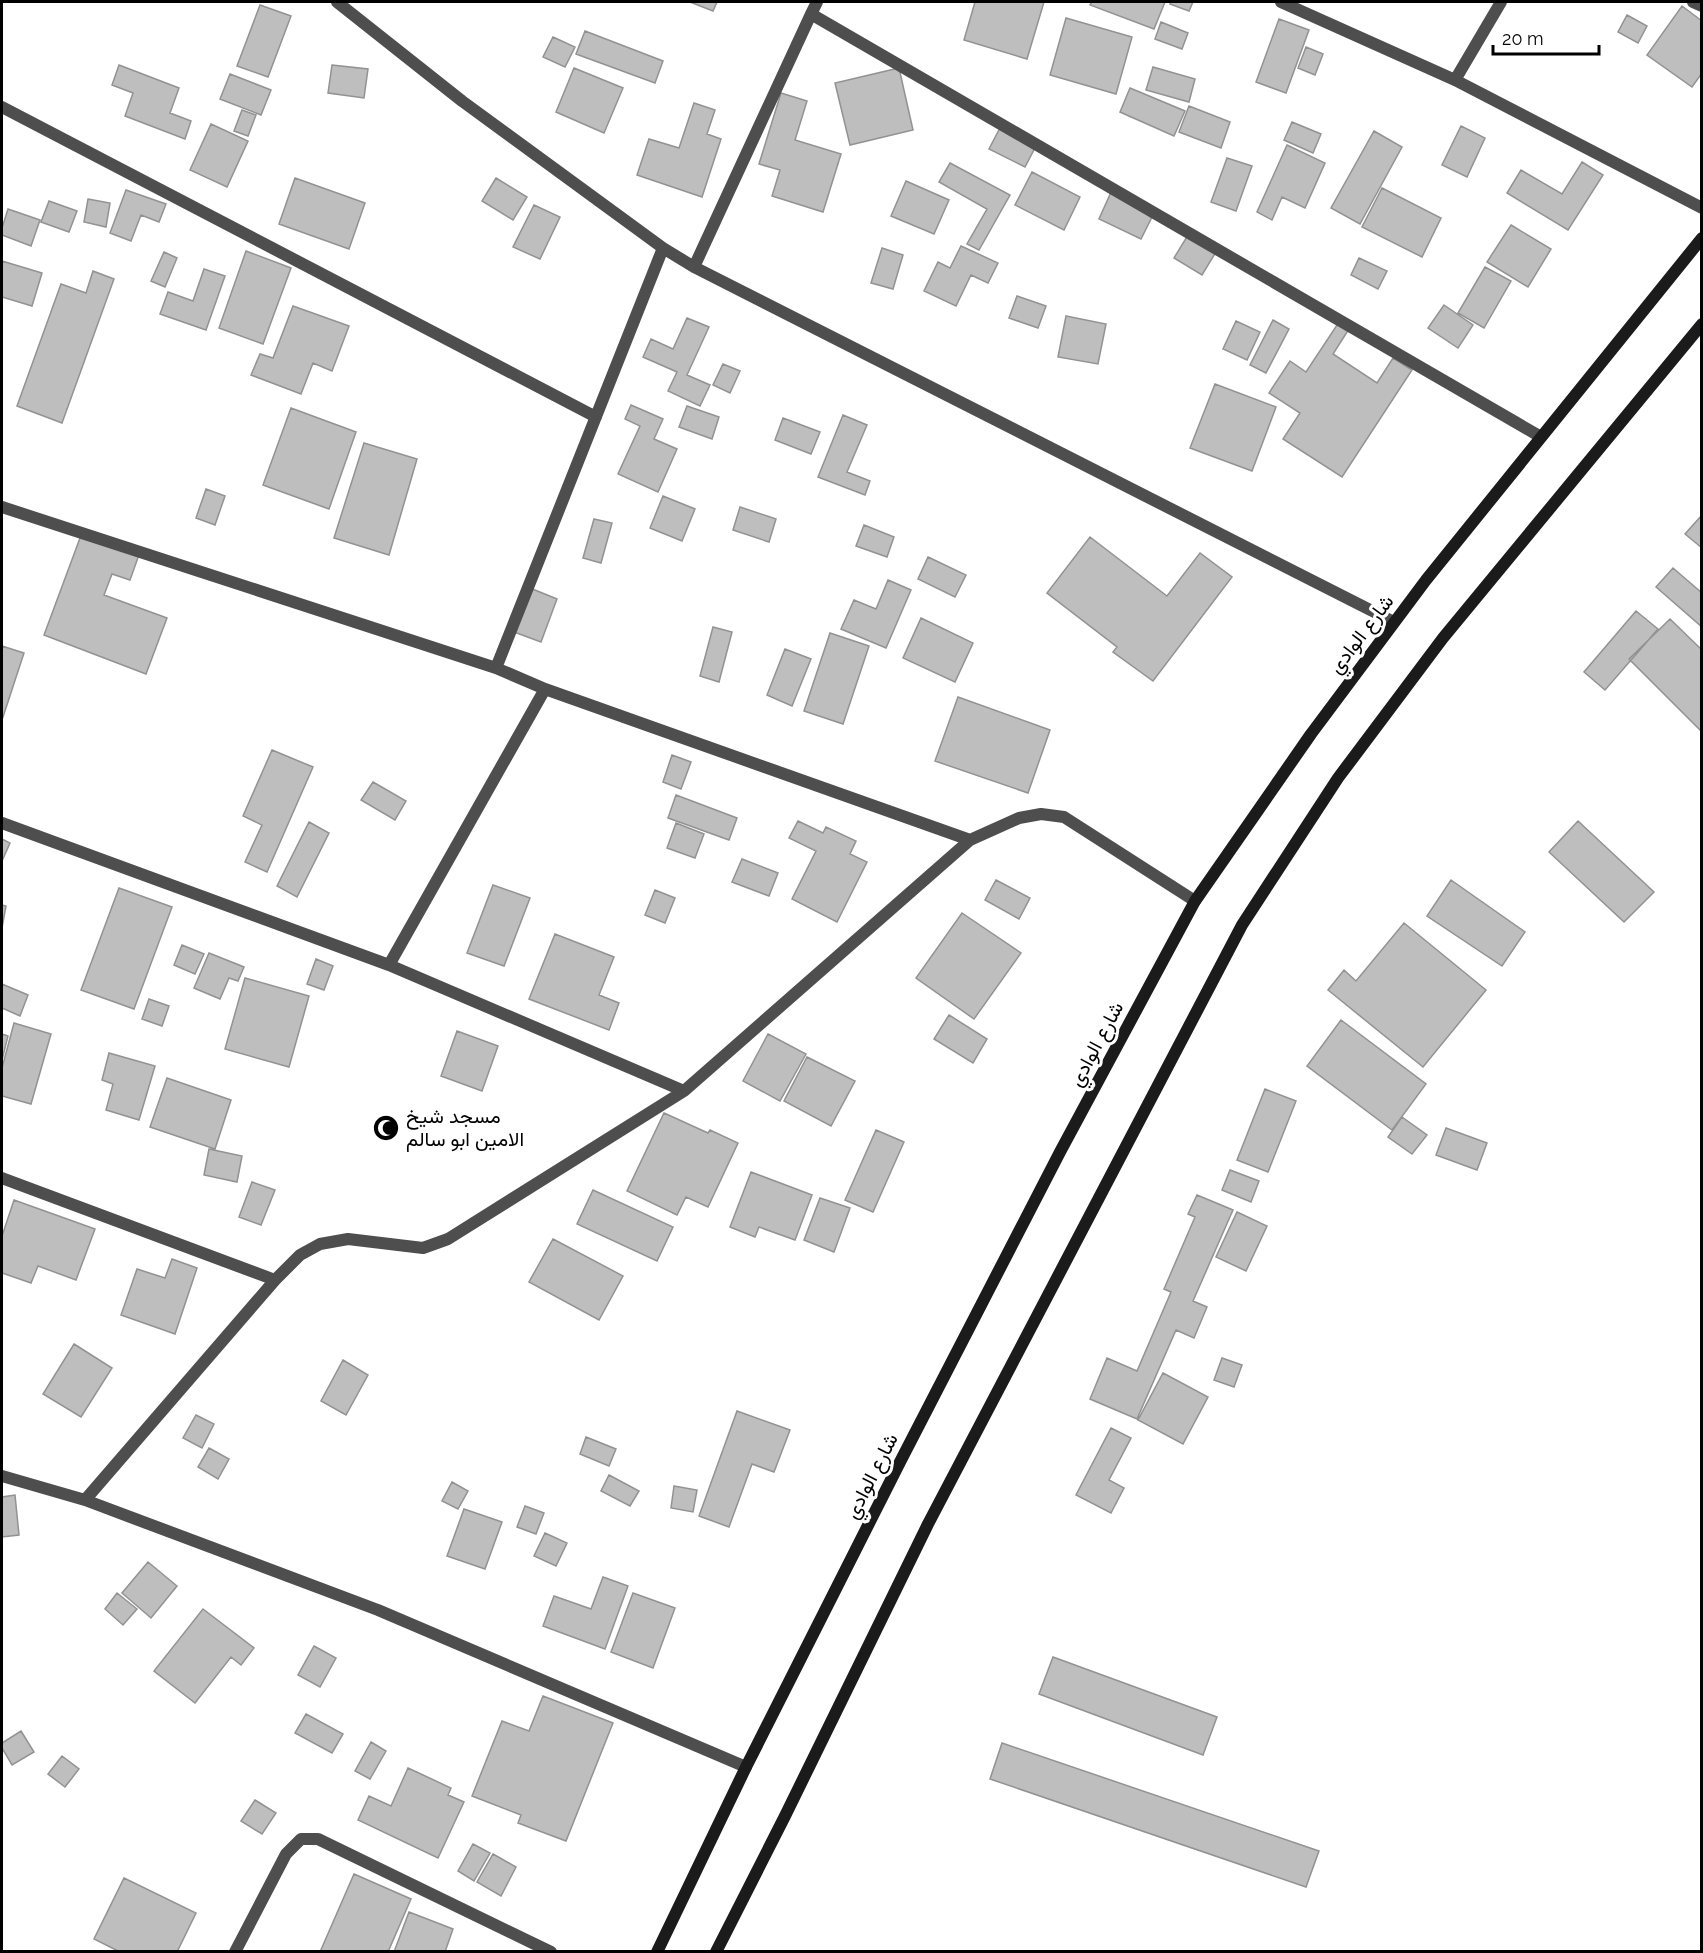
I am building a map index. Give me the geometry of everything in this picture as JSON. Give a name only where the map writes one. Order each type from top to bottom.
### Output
[{"type":"main road","name":"شارع الوادي","points":[[657,1952],[746,1767],[1054,1163],[1195,901],[1311,734],[1394,622],[1701,238]]},
{"type":"main road","points":[[716,1952],[928,1524],[1242,925],[1338,778],[1443,638],[1701,324]]},
{"type":"street","points":[[337,2],[462,101],[663,248],[694,267],[1394,622]]},
{"type":"street","points":[[694,267],[817,2]]},
{"type":"street","points":[[1281,2],[1455,80],[1701,208]]},
{"type":"street","points":[[1455,80],[1501,2]]},
{"type":"street","points":[[1693,2],[1701,6]]},
{"type":"street","points":[[811,14],[1540,437]]},
{"type":"street","points":[[2,107],[596,417]]},
{"type":"street","points":[[496,668],[663,248]]},
{"type":"street","points":[[2,507],[496,668],[545,689],[970,840]]},
{"type":"street","points":[[389,965],[545,689]]},
{"type":"street","points":[[85,1500],[275,1280],[300,1255],[320,1244],[348,1239],[423,1248],[448,1239],[684,1090],[970,840],[1019,818],[1041,814],[1064,817],[1195,901]]},
{"type":"street","points":[[2,823],[389,965],[684,1090]]},
{"type":"street","points":[[2,1178],[275,1280]]},
{"type":"street","points":[[2,1477],[85,1500],[378,1610],[746,1767]]},
{"type":"street","points":[[235,1952],[286,1854],[301,1839],[318,1839],[551,1952]]},
{"type":"building","points":[[690,2],[717,2],[713,11]]},
{"type":"building","points":[[975,2],[1044,2],[1027,59],[964,40]]},
{"type":"building","points":[[1092,2],[1165,2],[1154,29],[1090,5]]},
{"type":"building","points":[[1171,2],[1193,2],[1189,11],[1170,4]]},
{"type":"building","points":[[260,5],[291,16],[268,77],[237,66]]},
{"type":"building","points":[[1682,6],[1702,21],[1702,73],[1692,87],[1647,55]]},
{"type":"building","points":[[1627,15],[1647,26],[1638,43],[1618,32]]},
{"type":"building","points":[[1066,18],[1132,37],[1116,94],[1050,75]]},
{"type":"building","points":[[1279,19],[1309,30],[1286,93],[1256,82]]},
{"type":"building","points":[[1161,22],[1188,33],[1182,49],[1155,39]]},
{"type":"building","points":[[585,31],[663,61],[655,83],[576,54]]},
{"type":"building","points":[[553,37],[575,47],[565,67],[543,57]]},
{"type":"building","points":[[1306,47],[1323,54],[1315,75],[1298,68]]},
{"type":"building","points":[[119,65],[179,88],[170,113],[191,121],[185,139],[125,116],[133,93],[112,85]]},
{"type":"building","points":[[332,65],[368,69],[364,98],[328,93]]},
{"type":"building","points":[[1153,67],[1195,79],[1189,102],[1146,90]]},
{"type":"building","points":[[574,68],[623,88],[604,133],[556,112]]},
{"type":"building","points":[[899,68],[913,130],[850,145],[835,83]]},
{"type":"building","points":[[230,74],[271,90],[261,115],[220,99]]},
{"type":"building","points":[[1130,88],[1185,111],[1174,136],[1120,112]]},
{"type":"building","points":[[781,93],[807,101],[795,140],[841,154],[823,212],[772,196],[780,170],[759,164]]},
{"type":"building","points":[[694,103],[715,110],[707,134],[721,139],[702,197],[637,175],[649,139],[679,148]]},
{"type":"building","points":[[1189,106],[1230,122],[1221,148],[1179,132]]},
{"type":"building","points":[[242,110],[256,115],[248,136],[234,131]]},
{"type":"building","points":[[1292,122],[1321,134],[1313,153],[1284,140]]},
{"type":"building","points":[[211,124],[248,141],[227,187],[190,170]]},
{"type":"building","points":[[1001,126],[1037,144],[1025,167],[989,149]]},
{"type":"building","points":[[1461,126],[1485,138],[1467,177],[1442,165]]},
{"type":"building","points":[[1374,131],[1402,147],[1360,224],[1331,208]]},
{"type":"building","points":[[1287,145],[1325,163],[1305,208],[1282,197],[1272,220],[1257,212]]},
{"type":"building","points":[[1227,158],[1252,166],[1236,211],[1211,202]]},
{"type":"building","points":[[1582,162],[1603,175],[1568,230],[1507,193],[1521,170],[1562,194]]},
{"type":"building","points":[[950,163],[1010,195],[979,250],[967,244],[987,209],[939,182]]},
{"type":"building","points":[[1032,172],[1080,197],[1064,230],[1015,205]]},
{"type":"building","points":[[295,178],[365,203],[349,249],[279,224]]},
{"type":"building","points":[[496,178],[527,197],[513,220],[482,201]]},
{"type":"building","points":[[906,181],[949,200],[934,234],[891,216]]},
{"type":"building","points":[[1382,188],[1441,218],[1422,257],[1362,227]]},
{"type":"building","points":[[126,190],[166,204],[159,222],[141,215],[131,241],[110,233]]},
{"type":"building","points":[[1112,190],[1155,211],[1141,239],[1099,219]]},
{"type":"building","points":[[88,199],[110,203],[106,227],[84,222]]},
{"type":"building","points":[[49,201],[77,211],[69,232],[41,222]]},
{"type":"building","points":[[534,205],[560,217],[540,259],[513,247]]},
{"type":"building","points":[[8,209],[40,220],[31,246],[2,235]]},
{"type":"building","points":[[1511,225],[1551,249],[1528,287],[1487,262]]},
{"type":"building","points":[[1191,230],[1219,247],[1202,275],[1174,258]]},
{"type":"building","points":[[961,246],[998,263],[988,283],[971,275],[956,306],[924,291],[938,262],[950,268]]},
{"type":"building","points":[[882,248],[903,255],[893,289],[871,283]]},
{"type":"building","points":[[246,251],[291,268],[263,344],[219,328]]},
{"type":"building","points":[[164,252],[177,258],[165,287],[151,281]]},
{"type":"building","points":[[1359,258],[1387,271],[1378,289],[1351,275]]},
{"type":"building","points":[[2,261],[42,273],[32,306],[2,297]]},
{"type":"building","points":[[1485,267],[1511,281],[1484,328],[1458,313]]},
{"type":"building","points":[[204,269],[225,276],[206,330],[160,314],[168,292],[193,301]]},
{"type":"building","points":[[93,271],[114,279],[62,423],[17,406],[61,284],[86,293]]},
{"type":"building","points":[[1017,296],[1046,306],[1038,328],[1009,318]]},
{"type":"building","points":[[1444,305],[1473,325],[1458,348],[1428,328]]},
{"type":"building","points":[[293,306],[349,326],[332,371],[313,363],[301,394],[251,375],[260,354],[273,358]]},
{"type":"building","points":[[1066,316],[1106,324],[1098,364],[1058,357]]},
{"type":"building","points":[[687,318],[709,327],[687,375],[710,385],[700,406],[668,391],[677,372],[643,357],[651,339],[673,349]]},
{"type":"building","points":[[1273,320],[1289,329],[1266,373],[1250,365]]},
{"type":"building","points":[[1236,321],[1260,332],[1247,360],[1223,349]]},
{"type":"building","points":[[1339,322],[1349,329],[1333,354],[1377,383],[1393,358],[1412,370],[1342,477],[1283,439],[1300,413],[1269,393],[1290,361],[1306,372]]},
{"type":"building","points":[[723,364],[740,371],[730,393],[713,385]]},
{"type":"building","points":[[1215,384],[1276,407],[1252,471],[1190,448]]},
{"type":"building","points":[[631,405],[663,419],[654,439],[677,449],[658,492],[618,474],[640,426],[625,419]]},
{"type":"building","points":[[687,406],[719,417],[712,439],[679,427]]},
{"type":"building","points":[[291,408],[356,432],[329,509],[263,485]]},
{"type":"building","points":[[843,415],[867,425],[847,472],[870,481],[865,495],[818,477]]},
{"type":"building","points":[[783,418],[820,432],[811,454],[775,440]]},
{"type":"building","points":[[364,443],[417,459],[389,555],[334,538]]},
{"type":"building","points":[[206,489],[225,496],[215,525],[196,518]]},
{"type":"building","points":[[663,496],[695,509],[682,541],[650,528]]},
{"type":"building","points":[[740,507],[776,519],[769,542],[733,530]]},
{"type":"building","points":[[1702,515],[1702,548],[1685,534]]},
{"type":"building","points":[[594,519],[612,523],[601,563],[583,558]]},
{"type":"building","points":[[864,525],[894,537],[887,557],[856,546]]},
{"type":"building","points":[[83,530],[140,552],[130,580],[112,574],[104,595],[167,618],[146,674],[44,635]]},
{"type":"building","points":[[1090,537],[1167,596],[1200,553],[1232,577],[1153,681],[1113,652],[1117,647],[1047,593]]},
{"type":"building","points":[[928,557],[966,575],[955,597],[918,579]]},
{"type":"building","points":[[1673,568],[1702,593],[1702,627],[1656,587]]},
{"type":"building","points":[[888,580],[911,590],[886,648],[841,629],[854,600],[876,609]]},
{"type":"building","points":[[530,588],[557,599],[541,642],[514,632]]},
{"type":"building","points":[[1636,611],[1658,629],[1605,690],[1584,672]]},
{"type":"building","points":[[921,618],[973,643],[955,682],[903,658]]},
{"type":"building","points":[[1670,619],[1702,650],[1702,732],[1629,659]]},
{"type":"building","points":[[713,627],[732,632],[719,682],[700,676]]},
{"type":"building","points":[[830,633],[869,646],[843,724],[804,711]]},
{"type":"building","points":[[2,646],[24,653],[2,720]]},
{"type":"building","points":[[785,649],[811,659],[792,706],[767,695]]},
{"type":"building","points":[[958,697],[1050,730],[1028,793],[935,761]]},
{"type":"building","points":[[272,750],[313,767],[267,872],[245,862],[262,825],[243,816]]},
{"type":"building","points":[[672,755],[691,762],[681,789],[663,782]]},
{"type":"building","points":[[373,782],[406,801],[395,820],[361,800]]},
{"type":"building","points":[[676,795],[737,818],[729,840],[668,818]]},
{"type":"building","points":[[798,821],[823,833],[826,827],[856,841],[850,854],[867,862],[837,922],[792,899],[816,851],[789,838]]},
{"type":"building","points":[[1578,821],[1654,892],[1624,922],[1549,852]]},
{"type":"building","points":[[309,822],[329,833],[297,897],[277,886]]},
{"type":"building","points":[[676,823],[704,834],[695,858],[667,848]]},
{"type":"building","points":[[2,839],[10,843],[2,861]]},
{"type":"building","points":[[742,859],[778,873],[769,896],[732,882]]},
{"type":"building","points":[[996,880],[1030,898],[1019,919],[985,900]]},
{"type":"building","points":[[1451,880],[1525,932],[1502,966],[1427,916]]},
{"type":"building","points":[[493,885],[530,898],[504,966],[467,953]]},
{"type":"building","points":[[119,888],[172,907],[134,1009],[81,990]]},
{"type":"building","points":[[655,890],[675,898],[665,923],[645,915]]},
{"type":"building","points":[[2,905],[6,906],[2,928]]},
{"type":"building","points":[[962,913],[1021,953],[974,1019],[916,978]]},
{"type":"building","points":[[1404,923],[1486,990],[1423,1067],[1328,990],[1344,970],[1356,981]]},
{"type":"building","points":[[555,934],[614,957],[599,995],[619,1003],[609,1030],[529,999]]},
{"type":"building","points":[[182,945],[204,954],[195,974],[174,965]]},
{"type":"building","points":[[209,953],[244,967],[238,981],[229,978],[220,999],[194,988]]},
{"type":"building","points":[[316,959],[333,966],[324,990],[307,984]]},
{"type":"building","points":[[245,978],[309,996],[289,1067],[225,1049]]},
{"type":"building","points":[[2,984],[28,995],[20,1016],[2,1008]]},
{"type":"building","points":[[149,999],[169,1006],[162,1026],[142,1019]]},
{"type":"building","points":[[949,1015],[987,1039],[973,1063],[934,1039]]},
{"type":"building","points":[[1341,1020],[1426,1084],[1392,1130],[1307,1066]]},
{"type":"building","points":[[14,1023],[51,1034],[31,1104],[2,1096],[2,1068]]},
{"type":"building","points":[[457,1031],[498,1046],[482,1091],[441,1076]]},
{"type":"building","points":[[2,1034],[8,1036],[2,1060]]},
{"type":"building","points":[[768,1034],[806,1054],[780,1101],[743,1081]]},
{"type":"building","points":[[109,1053],[155,1066],[139,1120],[106,1110],[113,1084],[102,1080]]},
{"type":"building","points":[[807,1057],[855,1081],[831,1126],[784,1101]]},
{"type":"building","points":[[167,1078],[231,1100],[215,1149],[150,1127]]},
{"type":"building","points":[[1265,1089],[1296,1101],[1268,1172],[1237,1160]]},
{"type":"building","points":[[664,1113],[708,1133],[710,1130],[738,1143],[708,1207],[686,1197],[677,1215],[627,1191]]},
{"type":"building","points":[[1402,1117],[1427,1135],[1412,1154],[1388,1137]]},
{"type":"building","points":[[1446,1128],[1487,1143],[1477,1170],[1436,1155]]},
{"type":"building","points":[[876,1130],[904,1142],[873,1212],[845,1200]]},
{"type":"building","points":[[209,1149],[242,1156],[237,1182],[204,1175]]},
{"type":"building","points":[[1230,1170],[1259,1181],[1251,1202],[1222,1190]]},
{"type":"building","points":[[751,1172],[812,1195],[795,1240],[759,1227],[755,1237],[730,1227]]},
{"type":"building","points":[[252,1182],[275,1190],[261,1225],[239,1217]]},
{"type":"building","points":[[593,1190],[673,1227],[657,1261],[577,1224]]},
{"type":"building","points":[[1197,1195],[1233,1210],[1193,1301],[1207,1307],[1194,1338],[1176,1330],[1137,1419],[1090,1399],[1107,1358],[1137,1371],[1171,1292],[1164,1289],[1195,1217],[1188,1214]]},
{"type":"building","points":[[820,1198],[850,1208],[834,1252],[804,1240]]},
{"type":"building","points":[[14,1200],[95,1229],[76,1280],[38,1266],[31,1283],[2,1273],[2,1236]]},
{"type":"building","points":[[1237,1212],[1267,1226],[1246,1271],[1216,1257]]},
{"type":"building","points":[[553,1239],[623,1276],[599,1320],[529,1282]]},
{"type":"building","points":[[172,1259],[197,1268],[175,1334],[121,1315],[137,1269],[165,1278]]},
{"type":"building","points":[[74,1344],[112,1368],[81,1417],[43,1394]]},
{"type":"building","points":[[1222,1358],[1242,1365],[1234,1387],[1214,1380]]},
{"type":"building","points":[[343,1360],[368,1375],[346,1415],[321,1401]]},
{"type":"building","points":[[1163,1373],[1208,1397],[1183,1444],[1138,1420]]},
{"type":"building","points":[[737,1411],[790,1430],[774,1472],[752,1464],[729,1527],[699,1516]]},
{"type":"building","points":[[196,1415],[214,1424],[202,1448],[183,1438]]},
{"type":"building","points":[[1111,1428],[1131,1438],[1109,1480],[1124,1488],[1111,1513],[1076,1495]]},
{"type":"building","points":[[586,1437],[616,1449],[609,1466],[580,1454]]},
{"type":"building","points":[[209,1448],[229,1459],[218,1479],[198,1467]]},
{"type":"building","points":[[609,1475],[639,1491],[630,1506],[601,1491]]},
{"type":"building","points":[[452,1482],[468,1491],[458,1509],[442,1501]]},
{"type":"building","points":[[674,1486],[697,1490],[693,1512],[671,1508]]},
{"type":"building","points":[[15,1495],[19,1535],[2,1537],[2,1497]]},
{"type":"building","points":[[525,1506],[544,1513],[536,1534],[517,1527]]},
{"type":"building","points":[[464,1509],[502,1522],[485,1569],[447,1556]]},
{"type":"building","points":[[545,1533],[567,1543],[556,1566],[534,1556]]},
{"type":"building","points":[[148,1562],[177,1586],[151,1618],[122,1593]]},
{"type":"building","points":[[603,1577],[628,1586],[605,1649],[543,1626],[554,1596],[591,1609]]},
{"type":"building","points":[[117,1593],[137,1609],[123,1625],[105,1609]]},
{"type":"building","points":[[633,1593],[675,1608],[653,1668],[611,1652]]},
{"type":"building","points":[[203,1609],[254,1648],[241,1665],[231,1657],[195,1703],[154,1671]]},
{"type":"building","points":[[314,1646],[336,1658],[320,1687],[298,1675]]},
{"type":"building","points":[[1053,1657],[1217,1717],[1203,1755],[1039,1694]]},
{"type":"building","points":[[543,1696],[613,1723],[566,1841],[518,1823],[521,1815],[472,1796],[502,1721],[529,1731]]},
{"type":"building","points":[[306,1714],[343,1734],[332,1753],[295,1733]]},
{"type":"building","points":[[21,1731],[34,1752],[12,1765],[2,1748],[2,1743]]},
{"type":"building","points":[[371,1742],[386,1751],[370,1779],[355,1771]]},
{"type":"building","points":[[1002,1743],[1319,1851],[1306,1887],[990,1779]]},
{"type":"building","points":[[62,1756],[79,1769],[65,1787],[48,1774]]},
{"type":"building","points":[[408,1768],[451,1788],[448,1795],[464,1802],[438,1858],[358,1820],[369,1796],[391,1806]]},
{"type":"building","points":[[255,1800],[276,1813],[262,1834],[241,1821]]},
{"type":"building","points":[[473,1844],[490,1853],[474,1881],[458,1871]]},
{"type":"building","points":[[493,1854],[516,1867],[501,1896],[477,1882]]},
{"type":"building","points":[[354,1874],[411,1899],[388,1952],[320,1952]]},
{"type":"building","points":[[124,1878],[196,1913],[177,1952],[120,1952],[94,1939]]},
{"type":"building","points":[[409,1912],[453,1929],[445,1952],[394,1952]]},
{"type":"place","name":"مسجد شيخ الامين ابو سالم","points":[[386,1128]]}]
